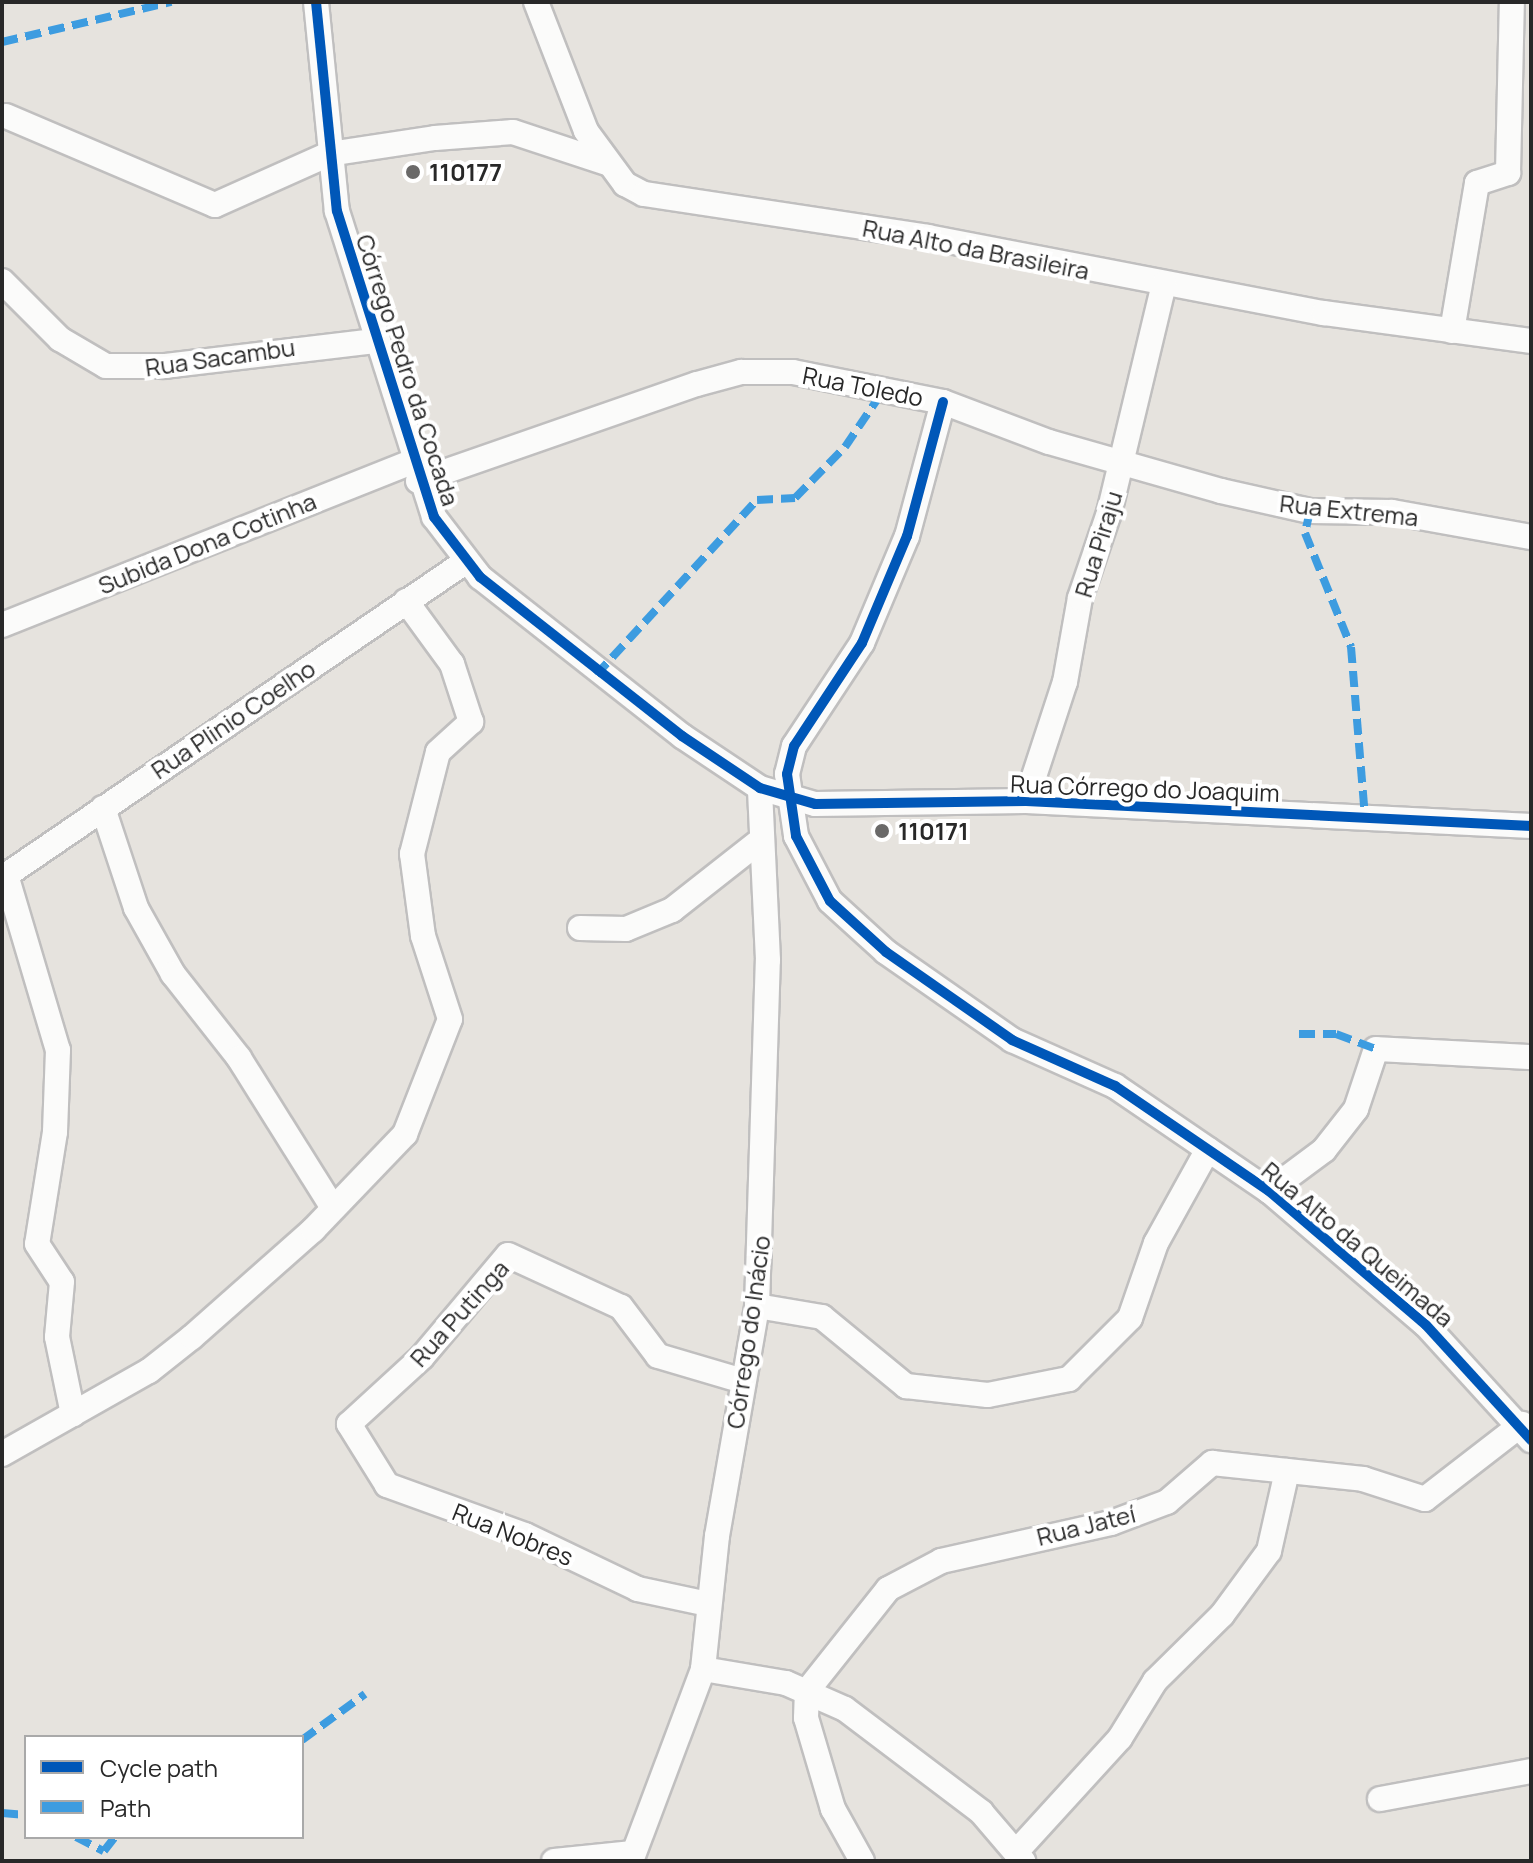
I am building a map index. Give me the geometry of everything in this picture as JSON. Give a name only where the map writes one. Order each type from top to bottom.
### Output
[{"type":"street","name":"Córrego Pedro da Cocada","points":[[316,2],[337,211],[415,471],[465,562],[596,675],[760,788]]},
{"type":"street","name":"Rua Alto da Brasileira","points":[[536,2],[563,81],[607,163],[625,184],[670,200],[928,237],[1164,284],[1531,341]]},
{"type":"street","points":[[1452,331],[1477,183],[1508,173],[1512,2]]},
{"type":"street","points":[[6,116],[215,205],[329,154],[513,132],[607,163]]},
{"type":"street","name":"Rua Sacambu","points":[[2,281],[60,339],[106,366],[165,366],[283,346],[374,341]]},
{"type":"street","name":"Rua Piraju","points":[[1026,801],[1122,465],[1164,284]]},
{"type":"street","name":"Rua Toledo","points":[[415,471],[741,372],[838,376],[943,402],[1122,465]]},
{"type":"street","name":"Rua Alto da Queimada","points":[[943,402],[907,536],[862,643],[794,746],[789,800],[796,836],[830,901],[886,952],[1012,1040],[1115,1086],[1269,1191],[1426,1325],[1527,1427]]},
{"type":"street","name":"Rua Extrema","points":[[1122,465],[1310,511],[1392,512],[1531,537]]},
{"type":"street","name":"Subida Dona Cotinha","points":[[2,625],[415,471]]},
{"type":"street","name":"Rua Plinio Coelho","points":[[4,876],[465,562]]},
{"type":"street","points":[[2,1454],[160,1363],[333,1208],[405,1134],[450,1019],[423,936],[412,854],[438,752],[471,722],[452,664],[406,601]]},
{"type":"street","name":"Rua Córrego do Joaquim","points":[[760,788],[789,800],[1026,801],[1531,826]]},
{"type":"street","name":"Córrego do Inácio","points":[[631,1857],[703,1669],[708,1604],[757,1306],[768,960],[757,843],[760,788]]},
{"type":"street","points":[[103,808],[136,908],[173,974],[239,1058],[333,1208]]},
{"type":"street","points":[[580,928],[626,929],[672,910],[757,843]]},
{"type":"street","points":[[4,876],[58,1050],[55,1132],[37,1244],[62,1282],[57,1337],[73,1414]]},
{"type":"street","points":[[1269,1191],[1324,1150],[1356,1109],[1376,1049],[1531,1057]]},
{"type":"street","points":[[757,1306],[822,1317],[906,1386],[988,1395],[1069,1379],[1130,1318],[1156,1243],[1208,1149]]},
{"type":"street","name":"Rua Putinga","points":[[349,1424],[422,1357],[508,1255],[621,1307],[658,1356],[743,1381]]},
{"type":"street","name":"Rua Nobres","points":[[349,1424],[387,1485],[525,1535],[638,1589],[708,1604]]},
{"type":"street","name":"Rua Jateí","points":[[807,1691],[888,1589],[941,1561],[1111,1523],[1167,1502],[1212,1463],[1363,1479],[1425,1499],[1527,1427]]},
{"type":"street","points":[[703,1669],[807,1691],[920,1761],[1020,1857],[1120,1738],[1155,1681],[1222,1615],[1269,1551],[1287,1471]]},
{"type":"street","points":[[807,1691],[806,1718],[833,1809],[862,1861]]},
{"type":"street","points":[[1380,1799],[1531,1771]]},
{"type":"street","points":[[554,1861],[631,1857]]},
{"type":"marked path","points":[[2,42],[171,2]]},
{"type":"marked path","points":[[596,675],[757,500],[795,498],[845,447],[885,388]]},
{"type":"marked path","points":[[1310,511],[1305,533],[1351,647],[1365,817]]},
{"type":"marked path","points":[[1299,1034],[1336,1034],[1376,1049]]},
{"type":"marked path","points":[[304,1739],[365,1694]]},
{"type":"marked path","points":[[2,1813],[24,1815]]},
{"type":"marked path","points":[[80,1839],[104,1851],[113,1839]]},
{"type":"cycle path","points":[[316,2],[337,211],[434,517],[480,577],[682,736],[760,788],[815,804],[1026,801],[1531,826]]},
{"type":"cycle path","points":[[943,402],[907,536],[862,643],[794,746],[787,774],[796,836],[830,901],[886,952],[1012,1040],[1115,1086],[1269,1191],[1426,1325],[1531,1440]]},
{"type":"place","name":"110177","points":[[413,172]]},
{"type":"place","name":"110171","points":[[882,831]]}]
